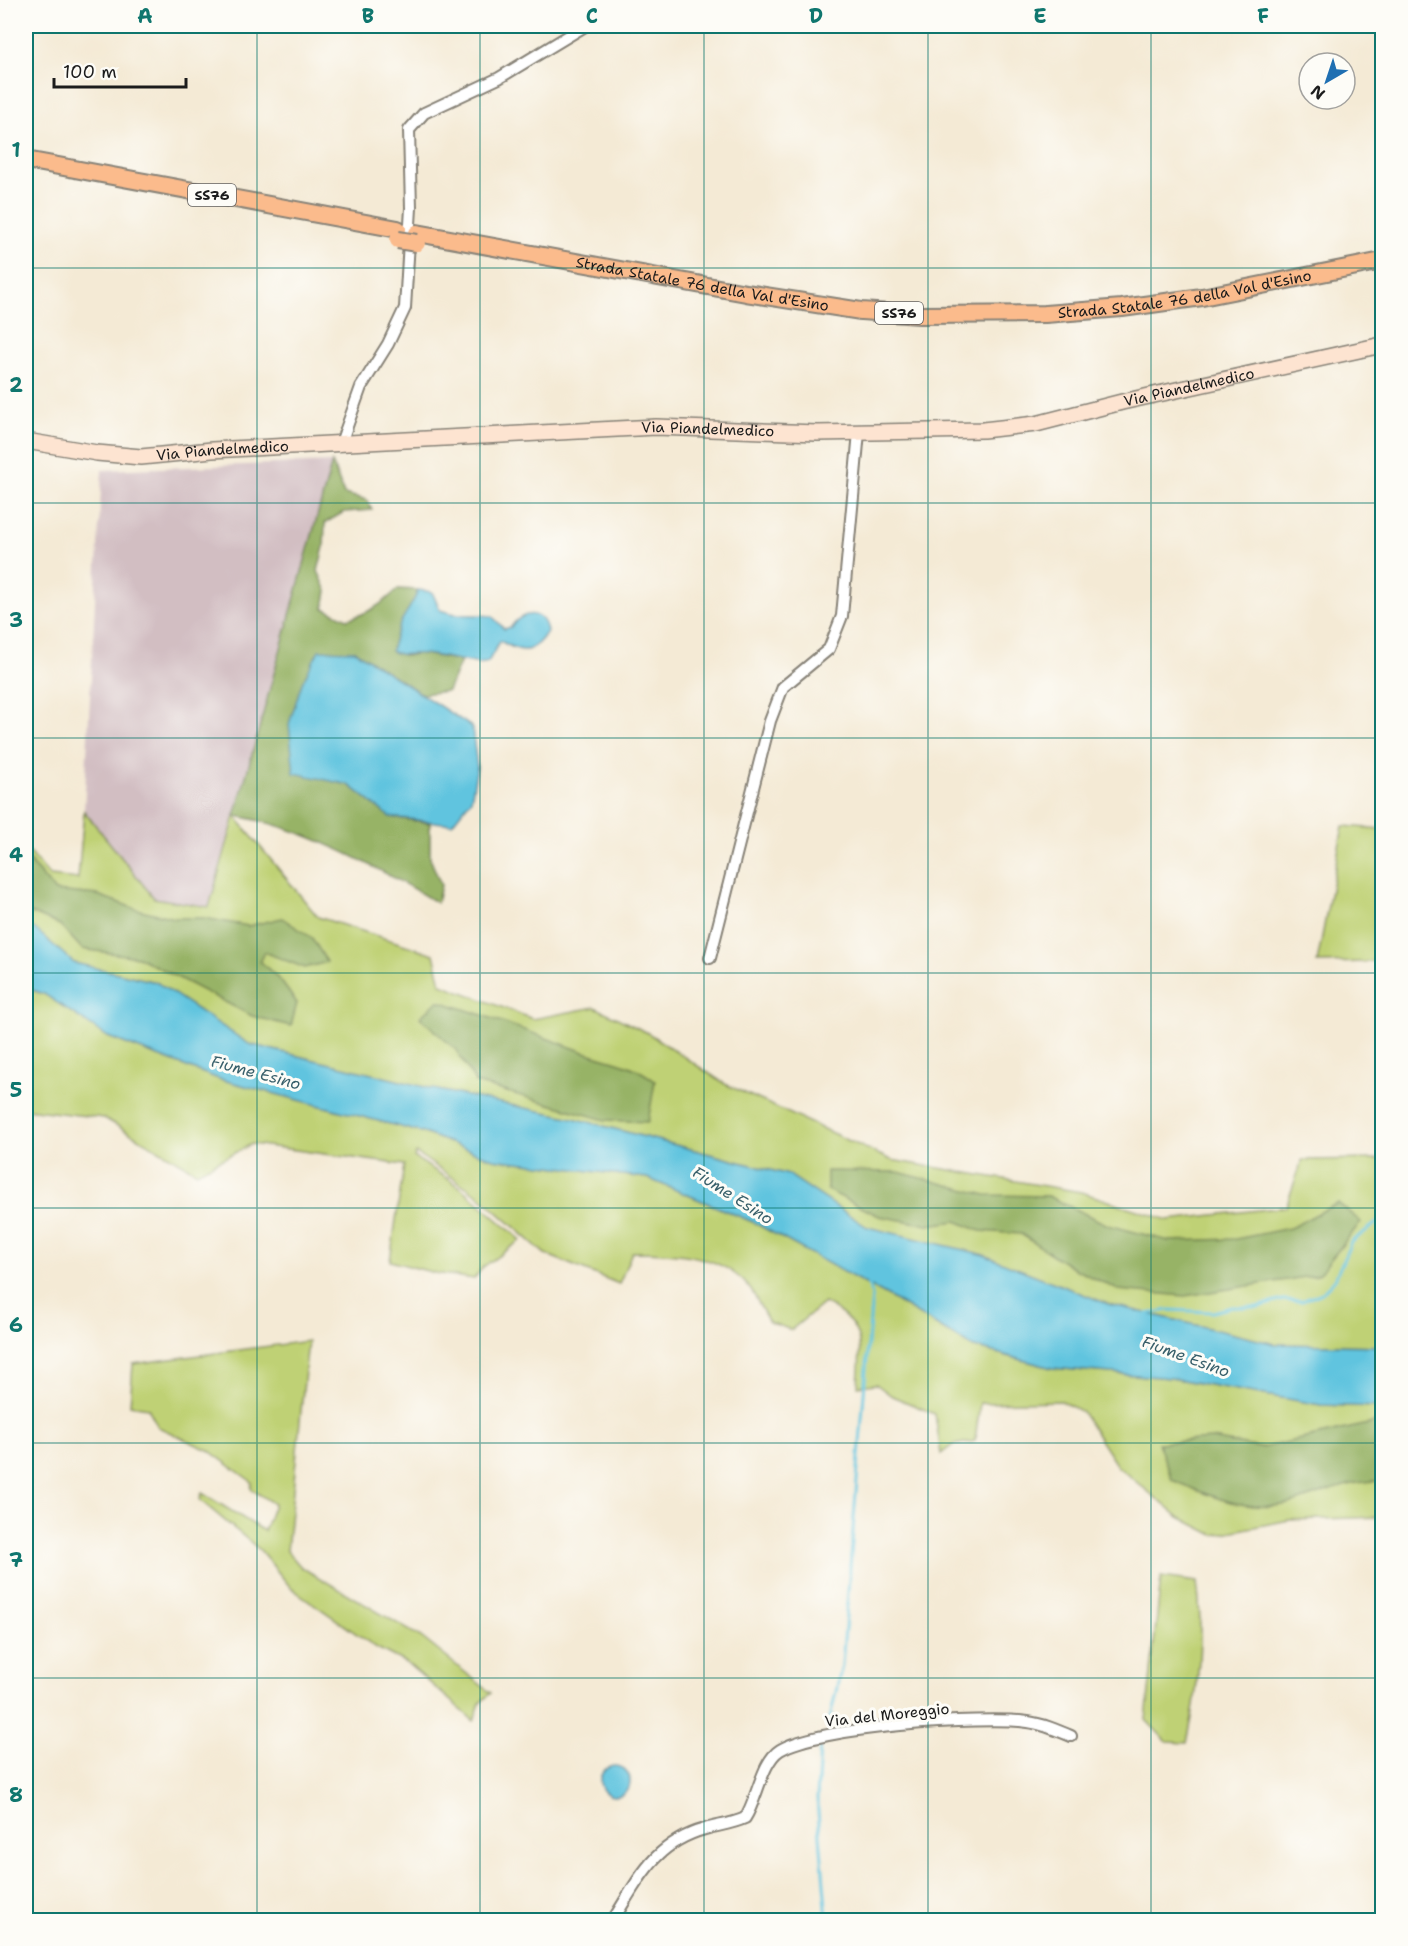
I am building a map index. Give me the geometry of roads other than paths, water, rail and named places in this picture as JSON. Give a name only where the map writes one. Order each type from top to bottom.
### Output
[{"type":"highway","name":"Strada Statale 76 della Val d'Esino","points":[[26,160],[398,235]]},
{"type":"highway","name":"Strada Statale 76 della Val d'Esino","points":[[26,170],[398,235],[861,311],[960,316],[1045,314],[1122,308],[1202,297],[1383,261]]},
{"type":"highway","name":"Strada Statale 76 della Val d'Esino","points":[[417,238],[744,303],[860,321],[932,326],[1045,325],[1123,319],[1203,309],[1383,273]]},
{"type":"main road","name":"Via Piandelmedico","points":[[26,441],[75,450],[141,457],[212,450],[656,427],[860,432],[983,430],[1036,424],[1132,400],[1383,345]]},
{"type":"street","points":[[341,443],[361,387],[388,344],[405,308],[411,208],[409,130],[424,113],[499,78],[585,26]]},
{"type":"street","points":[[710,958],[776,704],[783,687],[829,649],[842,616],[860,432]]},
{"type":"street","name":"Via del Moreggio","points":[[613,1920],[641,1875],[658,1853],[672,1842],[745,1818],[753,1807],[770,1760],[778,1751],[795,1743],[850,1731],[999,1720],[1030,1722],[1071,1736]]},
{"type":"water","points":[[418,590],[432,592],[440,610],[461,615],[492,616],[504,629],[511,627],[521,617],[532,614],[542,619],[547,632],[536,645],[526,650],[514,648],[500,641],[488,662],[480,664],[430,655],[396,653],[391,651],[396,632]]},
{"type":"water","points":[[319,650],[355,651],[472,727],[477,767],[471,800],[452,824],[390,817],[349,785],[294,773],[289,724],[302,683]]},
{"type":"water","name":"Fiume Esino","points":[[26,924],[74,963],[156,982],[249,1044],[433,1089],[573,1118],[789,1175],[867,1227],[981,1254],[1108,1304],[1275,1344],[1382,1346],[1382,1407],[1321,1405],[1171,1378],[1052,1368],[971,1346],[893,1299],[753,1222],[647,1178],[493,1159],[424,1133],[219,1079],[108,1037],[44,994],[26,988]]},
{"type":"water","points":[[615,1766],[626,1770],[630,1781],[626,1792],[615,1796],[604,1792],[600,1781],[604,1770]]},
{"type":"waterway","points":[[1147,1314],[1169,1310],[1213,1312],[1232,1307],[1257,1307],[1283,1300],[1302,1301],[1322,1293],[1335,1279],[1351,1242],[1382,1219]]},
{"type":"waterway","points":[[828,1727],[842,1665],[872,1295],[869,1284]]},
{"type":"waterway","points":[[820,1745],[817,1799],[827,1920]]}]
